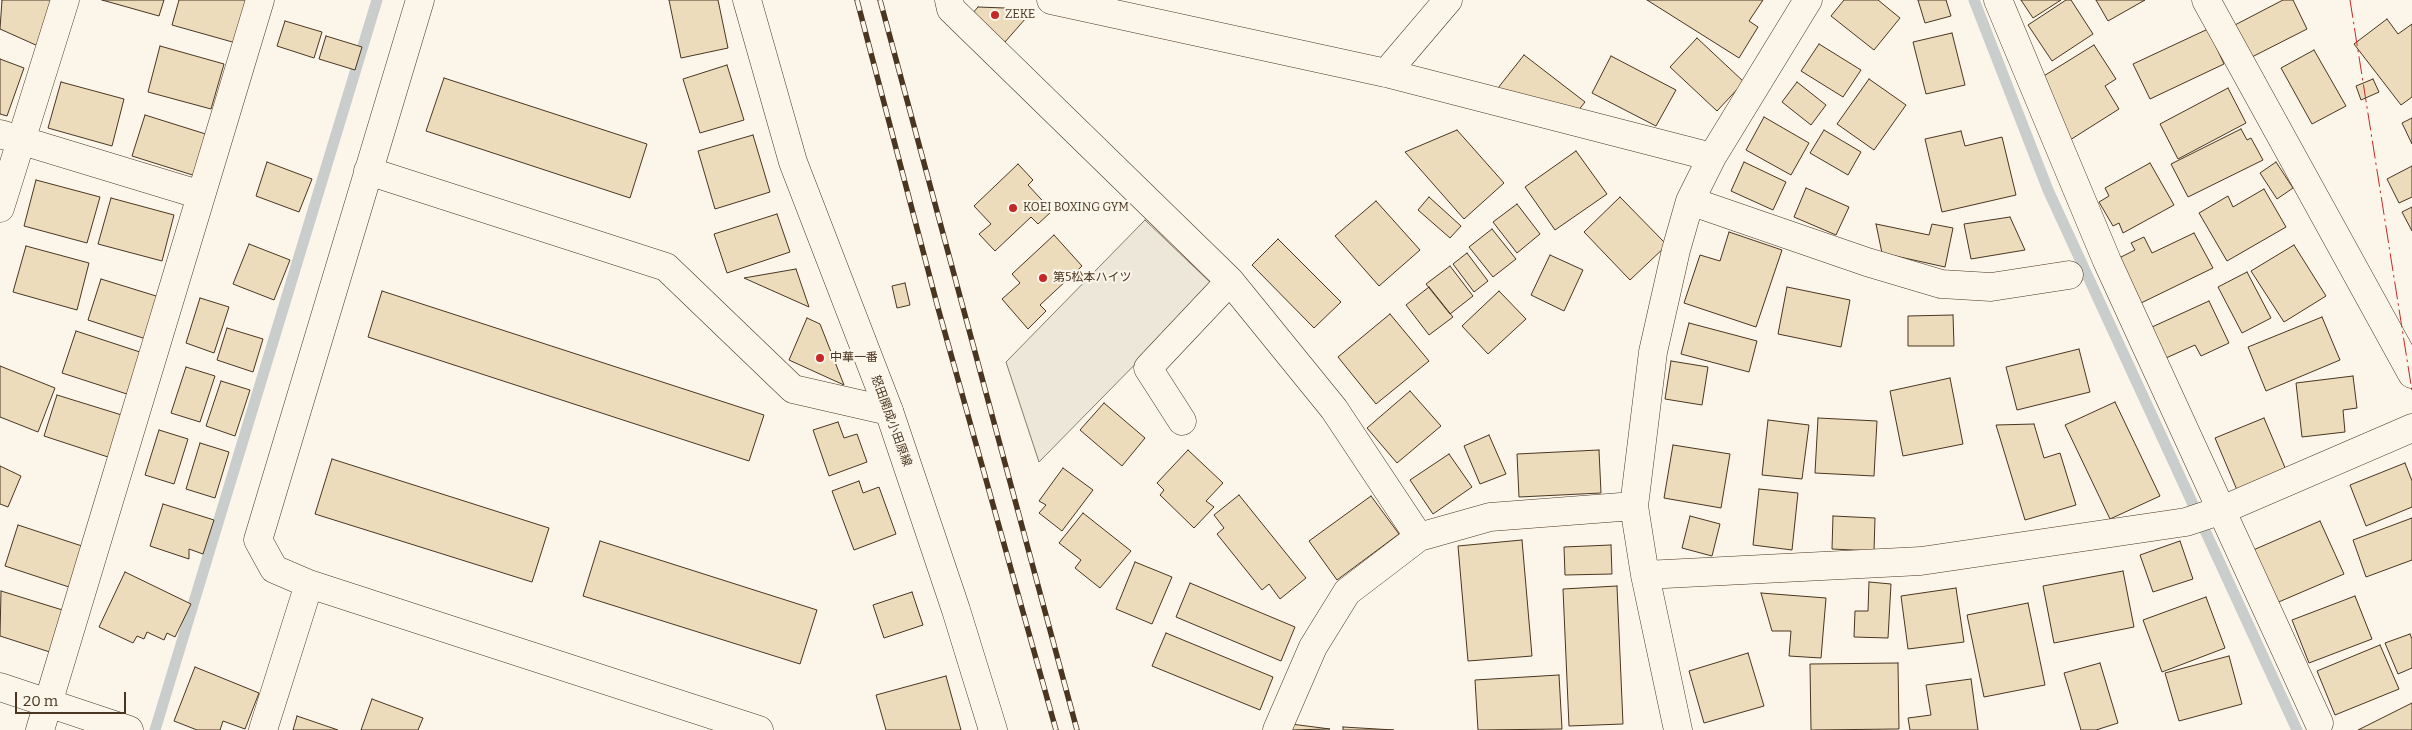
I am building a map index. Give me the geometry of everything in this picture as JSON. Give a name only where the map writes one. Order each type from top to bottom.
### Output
[{"type":"street","points":[[0,208],[11,137],[65,0]]},
{"type":"street","points":[[40,730],[260,0]]},
{"type":"street","points":[[420,0],[258,540],[274,569],[309,584],[759,730]]},
{"type":"street","name":"怒田開成小田原線","points":[[748,0],[793,162],[889,411],[956,610],[992,730]]},
{"type":"street","points":[[949,0],[952,9],[1230,281],[1334,409],[1419,537]]},
{"type":"street","points":[[1051,0],[1386,73],[1712,157]]},
{"type":"street","points":[[1386,73],[1448,0]]},
{"type":"street","points":[[1678,730],[1645,575],[1634,506],[1652,352],[1676,250],[1690,201],[1712,157],[1808,0]]},
{"type":"street","points":[[1998,0],[2107,261],[2318,723]]},
{"type":"street","points":[[2206,0],[2412,374]]},
{"type":"street","points":[[11,137],[201,195]]},
{"type":"street","points":[[368,172],[666,268],[793,389],[889,411]]},
{"type":"street","points":[[1690,201],[1867,262],[1941,284],[1991,287],[2069,275]]},
{"type":"street","points":[[1182,421],[1148,368],[1230,281]]},
{"type":"street","points":[[1645,575],[1921,561],[2186,522],[2222,510],[2412,428]]},
{"type":"street","points":[[1277,730],[1313,647],[1346,592],[1419,537],[1490,517],[1634,506]]},
{"type":"street","points":[[263,730],[309,584]]},
{"type":"street","points":[[0,687],[128,730]]},
{"type":"shaded area","points":[[1145,220],[1213,285],[1039,462],[1006,362]]},
{"type":"building","points":[[2,0],[50,0],[57,3],[38,46],[0,29]]},
{"type":"building","points":[[102,0],[164,0],[159,16]]},
{"type":"building","points":[[179,0],[248,0],[236,43],[172,25]]},
{"type":"building","points":[[669,0],[718,0],[728,48],[681,58]]},
{"type":"building","points":[[1647,0],[1763,0],[1749,21],[1758,27],[1739,58]]},
{"type":"building","points":[[1844,0],[1878,0],[1900,18],[1874,50],[1831,16]]},
{"type":"building","points":[[1918,0],[1946,0],[1951,16],[1925,23]]},
{"type":"building","points":[[2021,0],[2061,0],[2033,18]]},
{"type":"building","points":[[2066,0],[2071,0],[2093,34],[2052,61],[2028,25]]},
{"type":"building","points":[[2096,0],[2145,0],[2108,21]]},
{"type":"building","points":[[2283,0],[2293,0],[2307,29],[2248,59],[2231,27]]},
{"type":"building","points":[[978,7],[1005,8],[1026,18],[1005,42],[972,14]]},
{"type":"building","points":[[2387,19],[2398,34],[2412,24],[2412,97],[2401,105],[2354,44]]},
{"type":"building","points":[[285,21],[322,32],[314,58],[277,46]]},
{"type":"building","points":[[2208,29],[2224,64],[2150,99],[2133,64]]},
{"type":"building","points":[[1952,33],[1965,85],[1926,94],[1913,42]]},
{"type":"building","points":[[326,36],[362,47],[355,70],[319,59]]},
{"type":"building","points":[[1697,38],[1744,82],[1717,111],[1670,67]]},
{"type":"building","points":[[1819,44],[1861,70],[1843,97],[1801,71]]},
{"type":"building","points":[[2094,45],[2116,79],[2105,86],[2119,109],[2070,140],[2034,82]]},
{"type":"building","points":[[160,46],[224,64],[211,109],[148,92]]},
{"type":"building","points":[[2314,50],[2346,106],[2312,124],[2281,68]]},
{"type":"building","points":[[1524,55],[1585,102],[1577,112],[1498,88]]},
{"type":"building","points":[[1611,56],[1676,90],[1656,126],[1592,93]]},
{"type":"building","points":[[0,59],[24,68],[7,116],[0,114]]},
{"type":"building","points":[[727,65],[744,120],[700,133],[683,79]]},
{"type":"building","points":[[444,78],[647,144],[630,198],[426,131]]},
{"type":"building","points":[[1869,79],[1906,105],[1874,150],[1837,124]]},
{"type":"building","points":[[2373,79],[2379,92],[2361,100],[2356,86]]},
{"type":"building","points":[[61,82],[124,99],[112,146],[48,128]]},
{"type":"building","points":[[1797,82],[1826,105],[1811,125],[1782,102]]},
{"type":"building","points":[[2228,88],[2246,123],[2178,159],[2160,124]]},
{"type":"building","points":[[145,115],[212,136],[199,177],[132,156]]},
{"type":"building","points":[[1764,117],[1809,143],[1791,175],[1746,150]]},
{"type":"building","points":[[2412,118],[2412,144],[2402,123]]},
{"type":"building","points":[[2241,129],[2247,140],[2251,138],[2263,160],[2188,197],[2171,164]]},
{"type":"building","points":[[1457,130],[1504,183],[1464,219],[1405,152]]},
{"type":"building","points":[[1824,130],[1861,152],[1848,175],[1810,153]]},
{"type":"building","points":[[1961,131],[1965,146],[2002,137],[2016,195],[1942,212],[1925,139]]},
{"type":"building","points":[[753,135],[770,192],[715,209],[698,151]]},
{"type":"building","points":[[1576,151],[1607,194],[1555,230],[1525,187]]},
{"type":"building","points":[[267,162],[312,179],[299,212],[256,196]]},
{"type":"building","points":[[1744,162],[1786,182],[1773,210],[1731,191]]},
{"type":"building","points":[[2276,162],[2293,188],[2277,199],[2260,173]]},
{"type":"building","points":[[2150,163],[2174,205],[2123,233],[2119,223],[2113,226],[2099,202],[2109,196],[2105,188]]},
{"type":"building","name":"KOEI BOXING GYM","points":[[1018,164],[1033,180],[1028,185],[1052,211],[1038,224],[1031,217],[995,251],[979,234],[991,224],[974,206]]},
{"type":"building","points":[[2412,166],[2412,197],[2399,203],[2387,179]]},
{"type":"building","points":[[36,180],[100,197],[87,243],[24,226]]},
{"type":"building","points":[[1806,188],[1849,207],[1836,235],[1794,217]]},
{"type":"building","points":[[2264,189],[2286,227],[2227,261],[2199,213],[2228,196],[2233,207]]},
{"type":"building","points":[[1429,197],[1461,226],[1450,238],[1418,210]]},
{"type":"building","points":[[1620,197],[1667,245],[1630,280],[1584,232]]},
{"type":"building","points":[[111,198],[174,215],[162,261],[98,244]]},
{"type":"building","points":[[1376,201],[1420,250],[1379,286],[1335,236]]},
{"type":"building","points":[[1517,204],[1540,234],[1517,253],[1493,222]]},
{"type":"building","points":[[2412,207],[2412,231],[2402,212]]},
{"type":"building","points":[[777,214],[790,252],[727,273],[714,234]]},
{"type":"building","points":[[2010,217],[2025,250],[1971,259],[1964,224]]},
{"type":"building","points":[[1876,224],[1929,235],[1932,224],[1953,228],[1945,267],[1882,253]]},
{"type":"building","points":[[1492,229],[1516,259],[1493,277],[1469,247]]},
{"type":"building","points":[[1729,232],[1782,250],[1756,327],[1684,303],[1700,255],[1720,261]]},
{"type":"building","points":[[2194,233],[2213,268],[2139,304],[2117,259],[2135,250],[2131,243],[2144,237],[2152,253]]},
{"type":"building","name":"第5松本ハイツ","points":[[1054,235],[1082,266],[1040,305],[1046,311],[1028,329],[1002,299],[1020,283],[1012,274]]},
{"type":"building","points":[[1278,239],[1341,302],[1314,328],[1252,265]]},
{"type":"building","points":[[249,244],[290,260],[274,300],[233,284]]},
{"type":"building","points":[[2294,245],[2326,296],[2284,322],[2251,271]]},
{"type":"building","points":[[26,246],[89,263],[77,310],[13,292]]},
{"type":"building","points":[[1467,253],[1488,281],[1474,292],[1453,264]]},
{"type":"building","points":[[1550,255],[1583,270],[1564,311],[1531,295]]},
{"type":"building","points":[[1450,266],[1473,296],[1450,314],[1426,284]]},
{"type":"building","points":[[796,269],[809,307],[744,278]]},
{"type":"building","points":[[2247,272],[2271,318],[2242,333],[2218,287]]},
{"type":"building","points":[[101,279],[169,300],[155,342],[88,320]]},
{"type":"building","points":[[905,283],[910,305],[897,308],[892,286]]},
{"type":"building","points":[[1429,287],[1453,317],[1429,335],[1406,305]]},
{"type":"building","points":[[1787,287],[1850,300],[1841,347],[1778,334]]},
{"type":"building","points":[[382,291],[764,415],[749,461],[368,337]]},
{"type":"building","points":[[1499,291],[1526,319],[1488,354],[1462,326]]},
{"type":"building","points":[[200,298],[229,307],[214,353],[186,343]]},
{"type":"building","points":[[2209,301],[2229,343],[2201,356],[2195,345],[2166,358],[2152,327]]},
{"type":"building","points":[[1390,314],[1429,361],[1376,404],[1338,357]]},
{"type":"building","points":[[1953,315],[1954,346],[1908,346],[1908,316]]},
{"type":"building","points":[[2322,317],[2340,360],[2266,391],[2248,347]]},
{"type":"building","points":[[807,318],[820,324],[844,385],[789,360]]},
{"type":"building","points":[[1689,323],[1757,341],[1749,372],[1681,354]]},
{"type":"building","points":[[227,328],[263,339],[253,372],[217,360]]},
{"type":"building","points":[[76,331],[143,353],[130,395],[62,373]]},
{"type":"building","points":[[2079,349],[2090,392],[2017,410],[2006,367]]},
{"type":"building","points":[[1671,361],[1708,367],[1702,405],[1665,399]]},
{"type":"building","points":[[0,366],[55,388],[38,432],[0,417]]},
{"type":"building","points":[[186,367],[215,376],[200,422],[171,413]]},
{"type":"building","points":[[2353,376],[2357,408],[2343,410],[2345,432],[2302,437],[2296,383]]},
{"type":"building","points":[[1950,378],[1963,444],[1903,456],[1890,391]]},
{"type":"building","points":[[221,381],[250,390],[235,436],[206,426]]},
{"type":"building","points":[[1410,391],[1441,426],[1397,463],[1367,428]]},
{"type":"building","points":[[57,395],[125,416],[111,458],[44,436]]},
{"type":"building","points":[[2115,402],[2160,496],[2110,519],[2065,425]]},
{"type":"building","points":[[1104,403],[1145,438],[1122,466],[1080,430]]},
{"type":"building","points":[[1818,418],[1877,421],[1874,476],[1815,473]]},
{"type":"building","points":[[2264,418],[2286,470],[2237,490],[2215,438]]},
{"type":"building","points":[[1768,420],[1809,425],[1802,479],[1762,475]]},
{"type":"building","points":[[838,422],[844,438],[857,434],[867,462],[829,476],[813,430]]},
{"type":"building","points":[[2034,424],[2044,458],[2060,453],[2076,505],[2025,520],[1996,425]]},
{"type":"building","points":[[159,430],[188,439],[174,484],[145,475]]},
{"type":"building","points":[[1489,435],[1506,474],[1480,484],[1464,446]]},
{"type":"building","points":[[200,443],[229,452],[215,498],[186,489]]},
{"type":"building","points":[[1673,445],[1730,454],[1721,508],[1664,498]]},
{"type":"building","points":[[1188,450],[1223,483],[1206,501],[1214,507],[1194,528],[1160,495],[1164,490],[1157,483]]},
{"type":"building","points":[[1599,450],[1601,493],[1519,497],[1517,454]]},
{"type":"building","points":[[1449,454],[1472,487],[1433,514],[1410,480]]},
{"type":"building","points":[[332,459],[549,528],[532,582],[315,514]]},
{"type":"building","points":[[2405,463],[2412,481],[2412,507],[2366,526],[2350,485]]},
{"type":"building","points":[[0,466],[21,476],[8,507],[0,504]]},
{"type":"building","points":[[1063,468],[1093,490],[1062,531],[1039,513],[1046,505],[1039,501]]},
{"type":"building","points":[[859,481],[863,493],[879,487],[896,534],[854,550],[832,491]]},
{"type":"building","points":[[1759,489],[1798,493],[1792,550],[1753,545]]},
{"type":"building","points":[[1239,495],[1306,578],[1280,599],[1269,584],[1262,590],[1217,534],[1224,528],[1214,515]]},
{"type":"building","points":[[1371,496],[1399,534],[1337,580],[1309,541]]},
{"type":"building","points":[[163,504],[214,520],[203,554],[189,549],[189,559],[150,546]]},
{"type":"building","points":[[1083,513],[1131,551],[1100,588],[1075,568],[1081,560],[1059,543]]},
{"type":"building","points":[[1690,516],[1720,524],[1712,556],[1682,548]]},
{"type":"building","points":[[1833,516],[1875,518],[1874,551],[1832,549]]},
{"type":"building","points":[[2412,518],[2412,560],[2366,577],[2353,540]]},
{"type":"building","points":[[2320,521],[2344,574],[2274,604],[2251,551]]},
{"type":"building","points":[[18,525],[85,547],[72,588],[5,566]]},
{"type":"building","points":[[1522,540],[1532,656],[1468,661],[1458,546]]},
{"type":"building","points":[[600,541],[817,610],[800,664],[583,596]]},
{"type":"building","points":[[2180,541],[2193,579],[2153,592],[2140,555]]},
{"type":"building","points":[[1611,545],[1612,574],[1565,575],[1564,547]]},
{"type":"building","points":[[1135,562],[1172,577],[1152,624],[1116,609]]},
{"type":"building","points":[[2123,571],[2134,627],[2054,643],[2043,586]]},
{"type":"building","points":[[125,572],[191,604],[175,637],[167,633],[164,640],[147,632],[144,639],[137,636],[133,643],[99,627]]},
{"type":"building","points":[[1869,582],[1891,584],[1888,638],[1854,637],[1855,611],[1868,611]]},
{"type":"building","points":[[1190,583],[1295,627],[1281,661],[1176,617]]},
{"type":"building","points":[[1617,586],[1623,724],[1569,726],[1563,589]]},
{"type":"building","points":[[1956,588],[1964,642],[1908,649],[1901,596]]},
{"type":"building","points":[[1,591],[69,612],[56,654],[0,636]]},
{"type":"building","points":[[912,592],[923,625],[884,638],[873,605]]},
{"type":"building","points":[[1761,593],[1826,598],[1821,658],[1789,656],[1791,631],[1772,631]]},
{"type":"building","points":[[2355,596],[2372,639],[2309,663],[2292,620]]},
{"type":"building","points":[[2206,597],[2225,648],[2162,672],[2143,620]]},
{"type":"building","points":[[2028,603],[2045,685],[1984,697],[1967,615]]},
{"type":"building","points":[[1166,633],[1273,677],[1260,710],[1152,666]]},
{"type":"building","points":[[2410,634],[2412,639],[2412,668],[2398,674],[2385,643]]},
{"type":"building","points":[[2380,645],[2399,689],[2335,715],[2317,671]]},
{"type":"building","points":[[1748,653],[1764,706],[1704,723],[1689,671]]},
{"type":"building","points":[[2229,656],[2242,704],[2179,721],[2165,673]]},
{"type":"building","points":[[1898,663],[1899,729],[1811,730],[1810,664]]},
{"type":"building","points":[[2100,663],[2118,723],[2096,730],[2081,730],[2064,673]]},
{"type":"building","points":[[195,667],[259,693],[245,729],[223,721],[220,730],[197,730],[174,721]]},
{"type":"building","points":[[1559,675],[1562,729],[1478,730],[1475,680]]},
{"type":"building","points":[[946,676],[961,730],[886,730],[876,695]]},
{"type":"building","points":[[1971,679],[1978,730],[1910,730],[1908,718],[1931,715],[1926,685]]},
{"type":"building","points":[[372,699],[423,718],[418,730],[361,730]]},
{"type":"building","points":[[2412,703],[2412,730],[2358,730]]},
{"type":"building","points":[[297,716],[338,730],[293,730]]},
{"type":"building","points":[[1291,724],[1330,729],[1290,730]]},
{"type":"building","points":[[1343,727],[1394,730],[1343,730]]},
{"type":"waterway","points":[[155,730],[377,0]]},
{"type":"waterway","points":[[1974,0],[2048,190],[2297,730]]},
{"type":"railway","points":[[857,0],[938,308],[1056,730]]},
{"type":"railway","points":[[880,0],[1077,730]]},
{"type":"power","points":[[2350,0],[2412,391]]},
{"type":"place","name":"ZEKE","points":[[995,15]]},
{"type":"place","name":"KOEI BOXING GYM","points":[[1013,208]]},
{"type":"place","name":"第5松本ハイツ","points":[[1043,278]]},
{"type":"place","name":"中華一番","points":[[820,358]]}]
